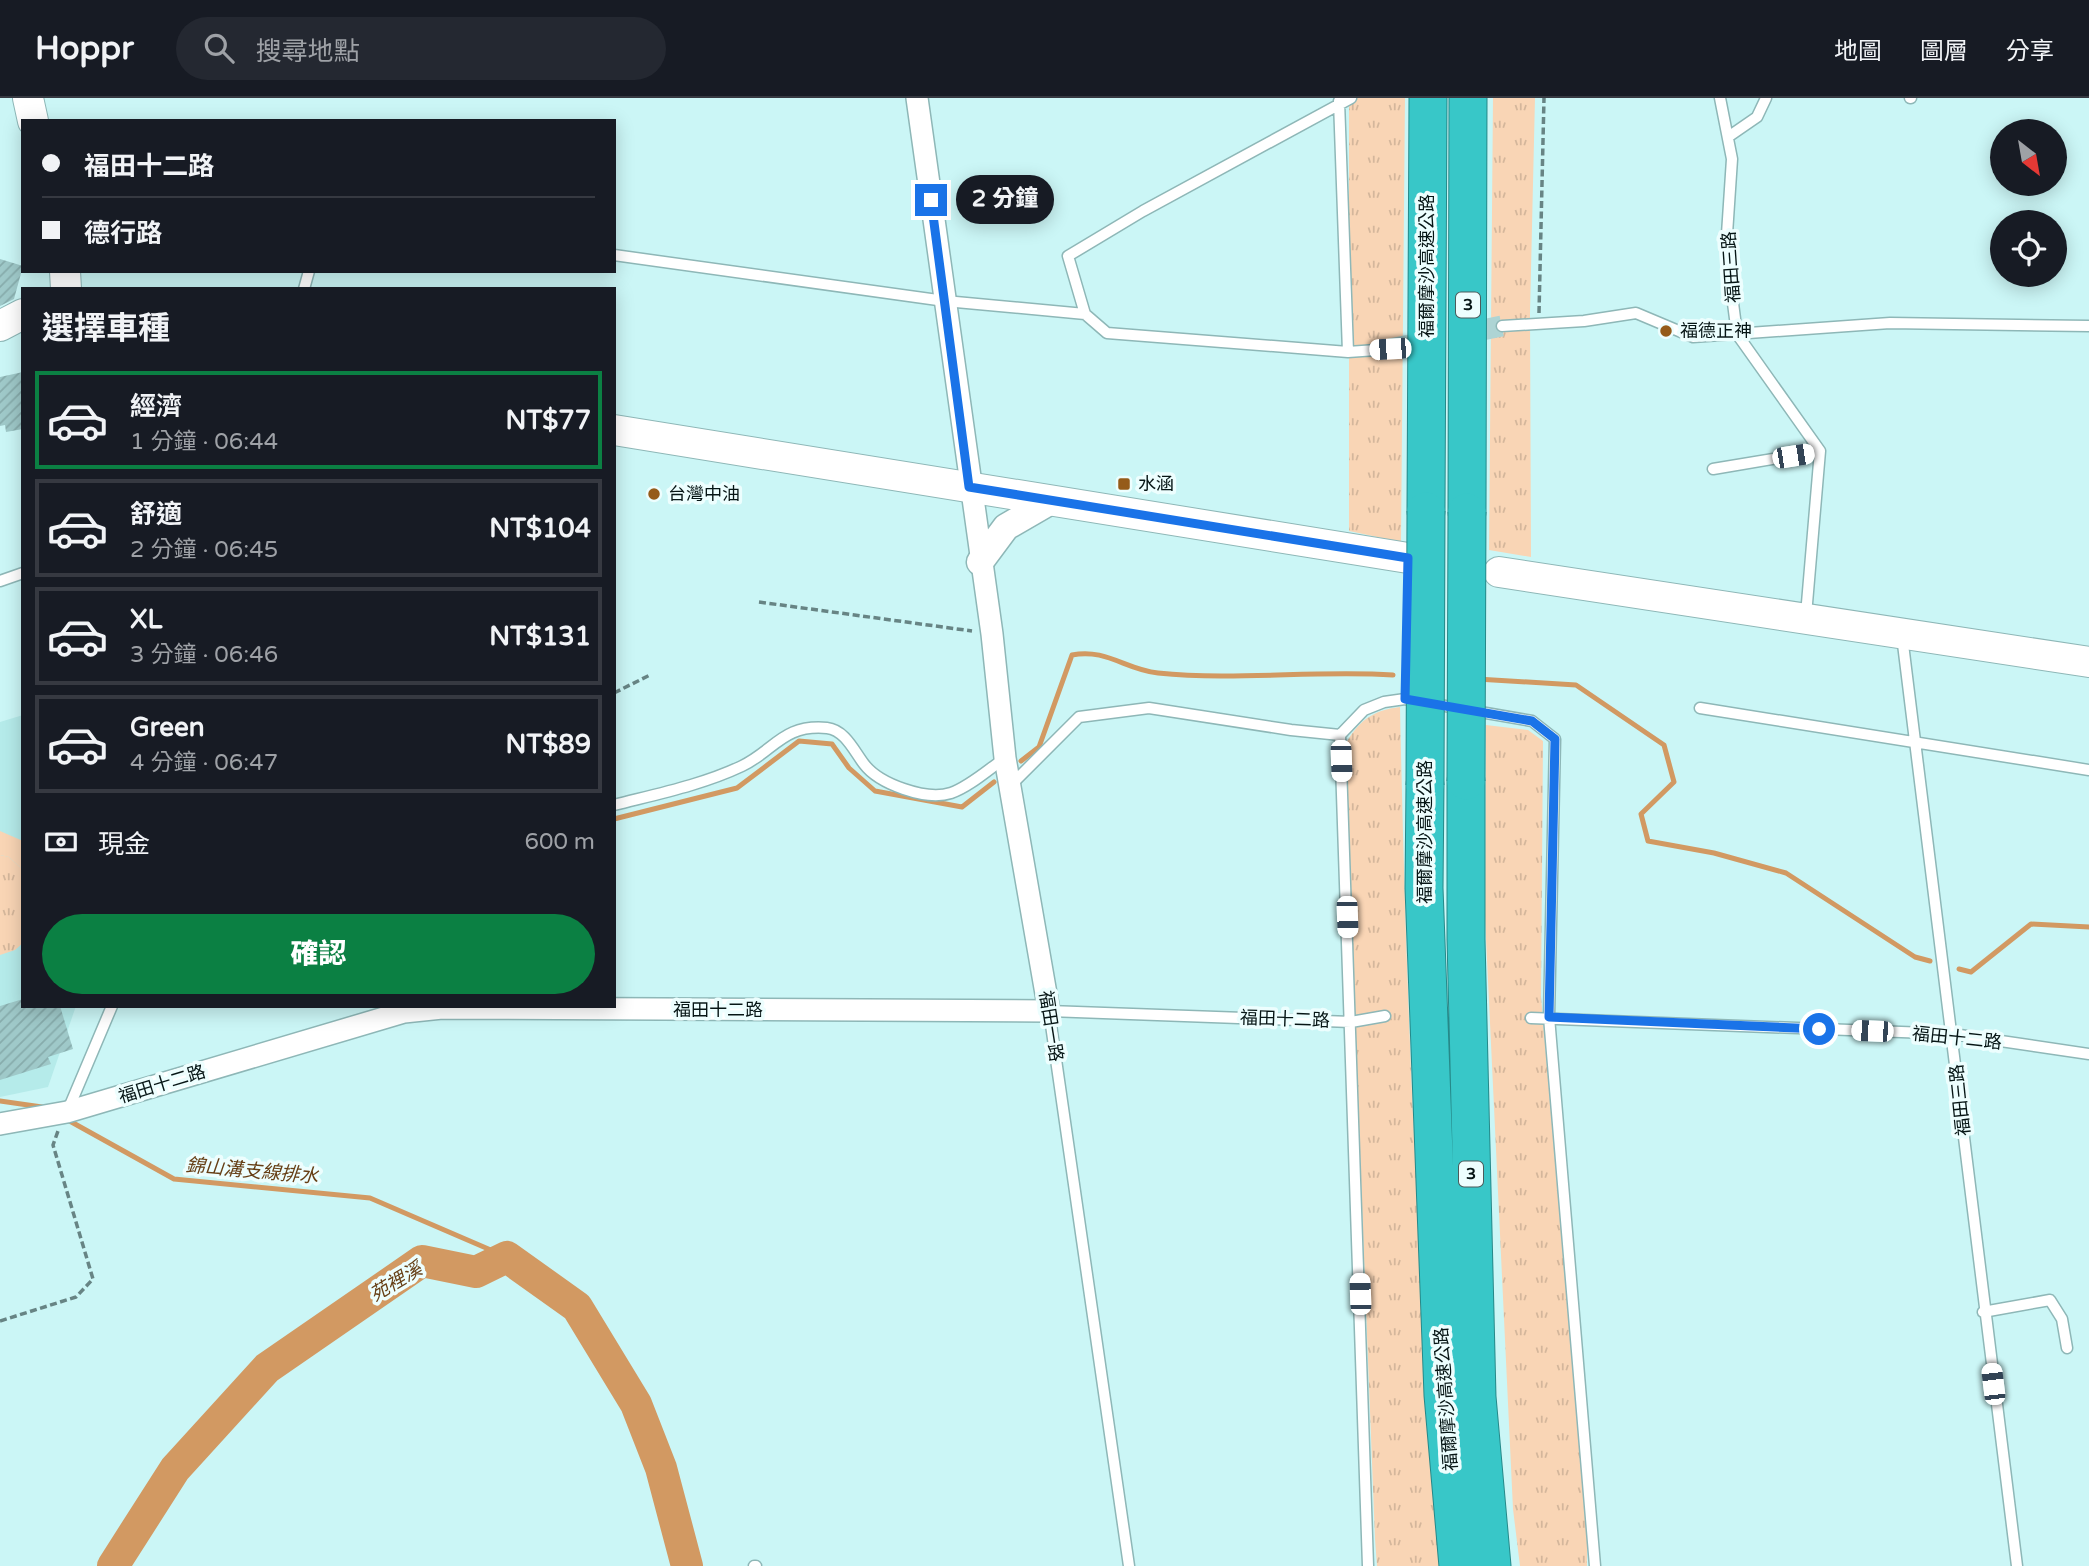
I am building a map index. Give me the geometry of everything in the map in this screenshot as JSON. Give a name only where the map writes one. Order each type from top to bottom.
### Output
[{"type":"highway","name":"福爾摩沙高速公路","points":[[1428,98],[1424,888],[1443,1395],[1458,1566]]},
{"type":"highway","name":"福爾摩沙高速公路","points":[[1468,98],[1466,939],[1477,1397],[1492,1566]]},
{"type":"main road","points":[[28,98],[33,119]]},
{"type":"main road","points":[[616,430],[969,487],[1408,565]]},
{"type":"main road","points":[[1499,572],[2089,663]]},
{"type":"street","name":"福田一路","points":[[917,98],[969,487],[992,634],[1005,758],[1049,1011]]},
{"type":"street","points":[[981,562],[1006,527],[1051,501]]},
{"type":"street","name":"福田十二路","points":[[0,1124],[58,1117],[404,1012],[442,1008],[1049,1011]]},
{"type":"lane","points":[[1351,98],[1339,102],[1143,211],[1068,256],[1085,314],[1107,333],[1348,352],[1390,349]]},
{"type":"lane","name":"福田三路","points":[[1720,98],[1732,159],[1726,249],[1737,334],[1820,451]]},
{"type":"lane","points":[[1728,137],[1757,117],[1766,98]]},
{"type":"lane","points":[[1339,102],[1348,352]]},
{"type":"lane","points":[[616,255],[945,301],[1085,314]]},
{"type":"lane","points":[[1502,326],[1539,321],[1584,321],[1636,313],[1693,337],[1890,323],[2089,326]]},
{"type":"lane","points":[[1713,469],[1820,451],[1805,620]]},
{"type":"lane","points":[[0,581],[21,574]]},
{"type":"lane","name":"福田三路","points":[[1902,634],[1954,1034],[1983,1312],[2017,1566]]},
{"type":"lane","points":[[1405,699],[1408,684]]},
{"type":"lane","points":[[1368,1566],[1340,734],[1364,710],[1384,702],[1405,699],[1532,721],[1555,739],[1549,1017],[1595,1566]]},
{"type":"lane","points":[[1011,785],[1079,717],[1149,708],[1291,730],[1340,734]]},
{"type":"lane","points":[[1700,708],[2089,770]]},
{"type":"lane","points":[[616,804],[689,786],[744,765],[785,734],[809,727],[831,728],[850,743],[865,766],[904,791],[950,793],[1005,758]]},
{"type":"lane","points":[[58,1117],[111,1008]]},
{"type":"lane","name":"福田十二路","points":[[1049,1011],[1351,1021],[1385,1016]]},
{"type":"lane","name":"福田一路","points":[[1049,1011],[1129,1566]]},
{"type":"lane","name":"福田十二路","points":[[1531,1018],[1954,1034],[2089,1054]]},
{"type":"lane","points":[[1983,1312],[2050,1300],[2062,1320],[2067,1348]]},
{"type":"path","points":[[1539,321],[1544,98]]},
{"type":"path","points":[[759,602],[992,634]]},
{"type":"path","points":[[616,692],[650,676]]},
{"type":"path","points":[[0,1321],[76,1297],[93,1279],[53,1145],[58,1117]]},
{"type":"shaded area","points":[[21,716],[21,1008],[75,1008],[48,1087],[0,1097],[0,722]]},
{"type":"green space","points":[[1349,98],[1405,98],[1401,542],[1349,531]]},
{"type":"green space","points":[[1493,98],[1535,98],[1530,313],[1531,557],[1489,550]]},
{"type":"green space","points":[[1400,707],[1414,1137],[1426,1352],[1443,1566],[1377,1566],[1375,1539],[1344,747],[1360,724],[1373,714]]},
{"type":"green space","points":[[1486,725],[1528,730],[1543,741],[1541,997],[1587,1528],[1587,1566],[1520,1566],[1513,1509],[1485,917]]},
{"type":"green space","points":[[0,831],[21,840],[21,868],[9,857],[0,855]]},
{"type":"green space","points":[[0,855],[9,857],[21,868],[21,945],[0,955]]},
{"type":"building","points":[[0,259],[21,265],[21,273],[14,299],[0,306]]},
{"type":"building","points":[[21,372],[21,429],[6,432],[5,425],[0,426],[0,377]]},
{"type":"building","points":[[21,1000],[21,1008],[61,1008],[73,1049],[48,1057],[51,1064],[0,1080],[0,1006]]},
{"type":"waterway","points":[[1021,761],[1039,747],[1072,655],[1095,654],[1147,671],[1187,675],[1393,675]]},
{"type":"waterway","points":[[1477,679],[1576,685],[1664,745],[1674,782],[1641,814],[1648,841],[1714,853],[1786,873],[1915,957],[1930,961]]},
{"type":"waterway","points":[[616,818],[737,788],[799,741],[832,744],[849,768],[875,791],[962,807],[994,782]]},
{"type":"waterway","points":[[1959,969],[1971,972],[2031,924],[2089,927]]},
{"type":"waterway","name":"錦山溝支線排水","points":[[0,1101],[42,1107]]},
{"type":"waterway","name":"錦山溝支線排水","points":[[66,1119],[174,1179],[370,1198],[507,1257]]},
{"type":"waterway","name":"苑裡溪","points":[[113,1566],[175,1469],[267,1368],[422,1261],[476,1272],[507,1257],[577,1307],[636,1404],[661,1468],[687,1566]]},
{"type":"tunnel","points":[[1390,349],[1502,326]]},
{"type":"place","name":"福德正神","points":[[1666,331]]},
{"type":"place","name":"水涵","points":[[1124,484]]},
{"type":"place","name":"台灣中油","points":[[654,494]]},
{"type":"route","points":[[931,200],[969,487],[1408,558],[1408,684],[1405,699],[1532,721],[1542,726],[1555,739],[1549,1017],[1819,1029]]}]
